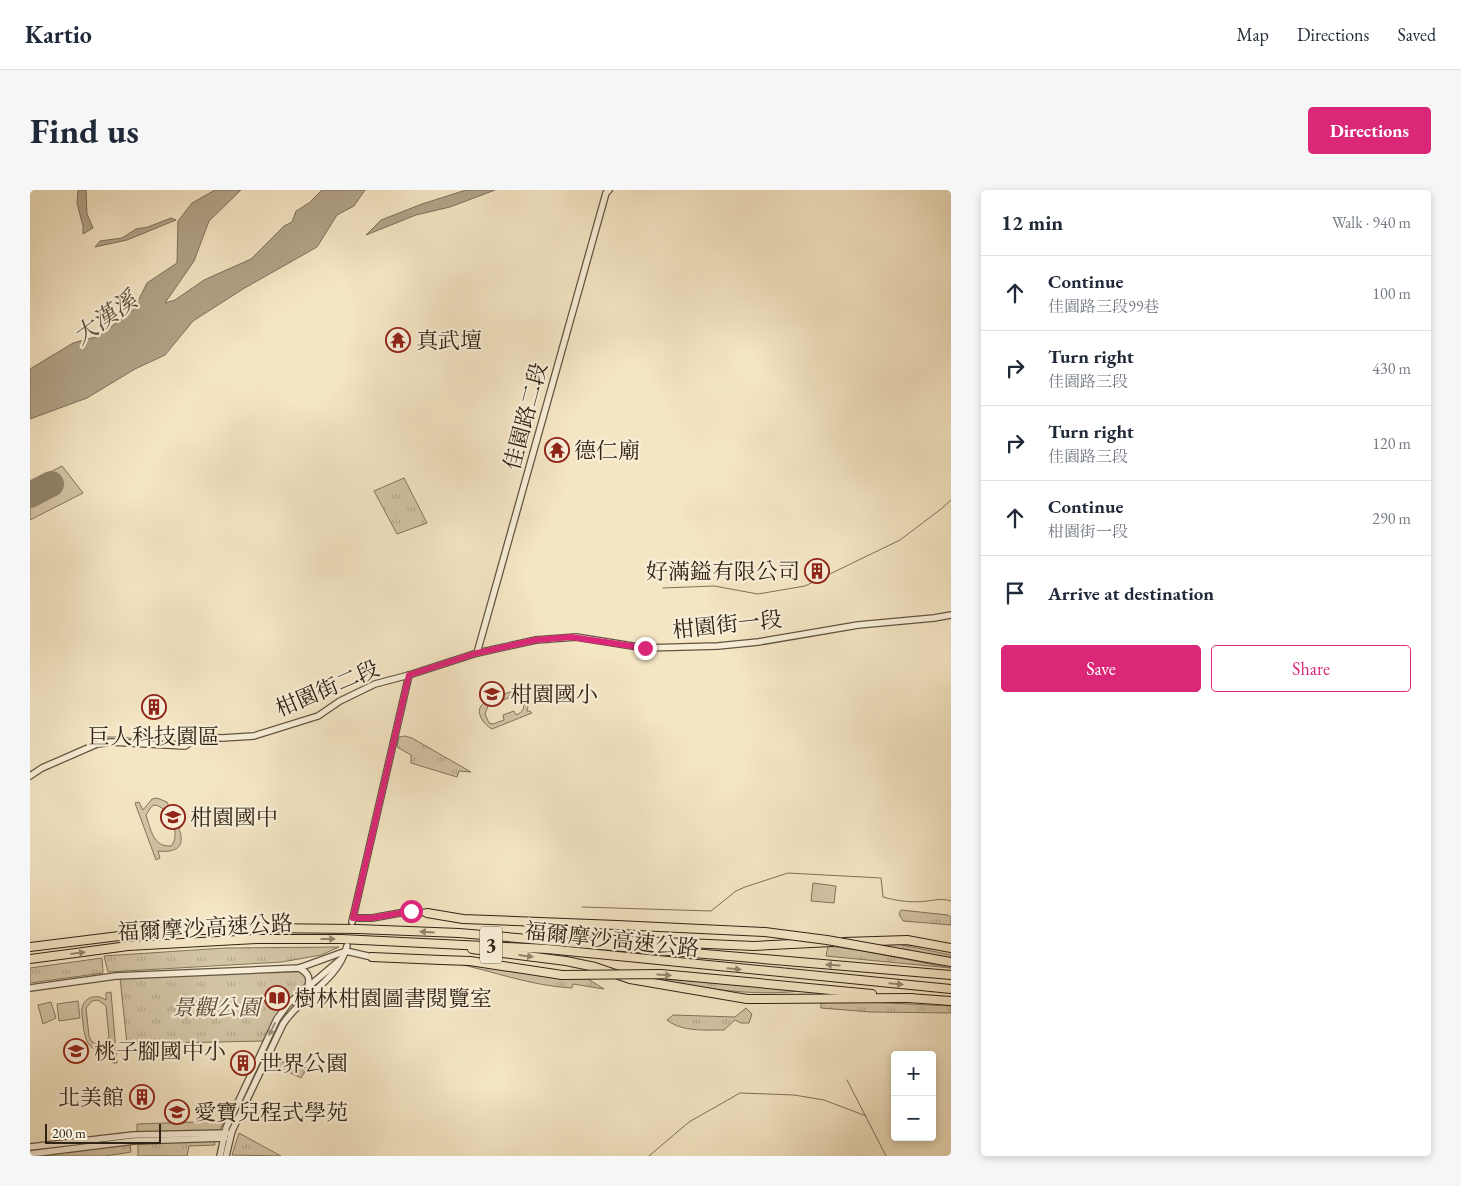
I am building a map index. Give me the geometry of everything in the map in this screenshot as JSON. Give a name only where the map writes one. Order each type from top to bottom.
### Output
[{"type":"highway","points":[[427,913],[463,919],[765,932],[827,940],[951,962]]},
{"type":"highway","name":"福爾摩沙高速公路","points":[[30,947],[136,933],[339,928],[459,933],[951,975]]},
{"type":"highway","points":[[459,933],[746,946],[866,940],[907,940],[951,948]]},
{"type":"highway","name":"福爾摩沙高速公路","points":[[30,958],[128,946],[258,939],[341,939],[547,949],[951,989]]},
{"type":"highway","points":[[408,942],[566,961],[595,967],[630,979],[747,999],[912,998]]},
{"type":"highway","points":[[372,957],[470,961],[562,975],[661,974],[951,1001]]},
{"type":"street","name":"佳園路二段","points":[[477,653],[606,194],[609,190]]},
{"type":"street","name":"柑園街一段","points":[[409,675],[477,653],[536,640],[571,637],[645,648],[718,646],[758,642],[858,625],[934,618],[951,614]]},
{"type":"street","name":"柑園街二段","points":[[30,776],[42,768],[97,744],[111,742],[185,746],[201,737],[254,736],[318,716],[375,684],[409,675]]},
{"type":"street","points":[[409,675],[353,920],[411,911],[427,913]]},
{"type":"street","points":[[226,1156],[227,1136],[290,1012],[335,972],[347,949]]},
{"type":"street","points":[[30,988],[116,976],[299,968],[347,949],[372,957]]},
{"type":"street","points":[[220,1156],[277,1019],[288,1004],[343,958]]},
{"type":"street","points":[[299,968],[306,972],[309,977],[308,986]]},
{"type":"street","points":[[30,1147],[133,1135],[227,1136]]},
{"type":"street","points":[[30,1154],[134,1141],[227,1136]]},
{"type":"green space","points":[[62,466],[83,493],[30,520],[30,482]]},
{"type":"green space","points":[[404,478],[427,523],[397,534],[374,491]]},
{"type":"green space","points":[[515,690],[524,695],[527,700],[527,711],[532,713],[492,729],[481,718],[479,710],[481,706],[491,699]],"holes":[[[516,695],[523,701],[523,710],[518,714],[516,715],[514,711],[503,715],[504,720],[493,724],[489,723],[485,714],[488,706]]]},
{"type":"green space","points":[[399,737],[412,738],[471,772],[459,771],[457,777],[411,763],[411,755],[397,747]]},
{"type":"green space","points":[[157,798],[167,802],[179,827],[181,836],[181,843],[178,848],[170,851],[158,851],[160,858],[156,860],[135,803],[139,802],[143,810],[152,799]],"holes":[[[154,805],[165,810],[172,822],[175,836],[171,846],[160,844],[151,832],[146,815]]]},
{"type":"green space","points":[[813,883],[836,886],[834,903],[811,901]]},
{"type":"green space","points":[[901,910],[948,915],[951,917],[951,925],[903,921],[899,914]]},
{"type":"green space","points":[[888,942],[951,955],[951,960],[861,943]]},
{"type":"green space","points":[[828,946],[858,950],[951,968],[826,956]]},
{"type":"green space","points":[[339,947],[321,955],[282,962],[108,972],[104,956],[225,948]]},
{"type":"green space","points":[[102,958],[103,973],[30,983],[30,968]]},
{"type":"green space","points":[[454,963],[532,974],[588,979],[604,989],[573,984],[572,988],[557,987]]},
{"type":"green space","name":"景觀公園","points":[[224,972],[300,972],[304,974],[307,981],[280,1010],[263,1041],[127,1044],[120,978]]},
{"type":"green space","points":[[647,978],[724,983],[800,991],[781,993],[742,992],[704,988]]},
{"type":"green space","points":[[111,992],[117,1063],[113,1063],[111,1044],[104,1048],[93,1048],[87,1041],[84,1030],[82,1008],[84,1004],[92,997],[106,1000],[106,993]],"holes":[[[98,1000],[106,1006],[109,1037],[104,1042],[96,1044],[92,1042],[89,1036],[86,1008],[92,1001]]]},
{"type":"green space","points":[[78,1001],[80,1018],[59,1021],[57,1004]]},
{"type":"green space","points":[[846,1001],[951,1006],[951,1013],[871,1012],[821,1008],[821,1003]]},
{"type":"green space","points":[[51,1002],[56,1018],[43,1024],[38,1005]]},
{"type":"green space","points":[[746,1008],[752,1014],[749,1023],[741,1023],[735,1020],[724,1030],[680,1027],[667,1020],[673,1015],[735,1017]]},
{"type":"green space","points":[[272,1059],[307,1068],[301,1078],[270,1063]]},
{"type":"green space","points":[[224,1121],[220,1130],[137,1131],[137,1124]]},
{"type":"green space","points":[[239,1133],[281,1156],[232,1155]]},
{"type":"green space","points":[[214,1141],[215,1145],[189,1146],[187,1156],[138,1156],[138,1143]]},
{"type":"green space","points":[[130,1144],[131,1152],[105,1156],[33,1156]]},
{"type":"shaded area","points":[[78,190],[86,190],[87,214],[93,228],[83,234],[83,226],[77,203]]},
{"type":"shaded area","points":[[215,190],[241,190],[209,221],[194,261],[165,303],[175,300],[204,280],[251,259],[284,226],[292,222],[296,211],[309,203],[322,190],[365,190],[354,206],[337,215],[317,247],[243,289],[193,321],[165,355],[135,369],[87,398],[30,419],[30,369],[73,343],[99,336],[134,309],[147,283],[177,263],[178,221],[192,203]]},
{"type":"shaded area","points":[[466,190],[495,190],[450,207],[416,215],[366,235],[381,220]]},
{"type":"shaded area","points":[[171,218],[176,220],[127,240],[95,247],[100,241],[122,238],[136,229],[148,227]]},
{"type":"waterway","points":[[663,588],[714,586],[758,594],[805,586],[900,540],[951,500]]},
{"type":"waterway","points":[[44,764],[106,737],[125,737],[141,741],[187,741]]},
{"type":"waterway","points":[[30,772],[38,767]]},
{"type":"waterway","points":[[582,907],[711,911],[736,891],[788,873],[881,878],[883,897],[910,902],[942,899],[951,901]]},
{"type":"waterway","points":[[847,1080],[886,1156]]},
{"type":"waterway","points":[[649,1156],[689,1122],[740,1093],[794,1095],[824,1100],[866,1116]]},
{"type":"runway","points":[[30,495],[51,484]]},
{"type":"place","name":"真武壇","points":[[398,340]]},
{"type":"place","name":"德仁廟","points":[[557,450]]},
{"type":"place","name":"好滿鎰有限公司","points":[[817,571]]},
{"type":"place","name":"柑園國小","points":[[492,694]]},
{"type":"place","name":"巨人科技園區","points":[[154,707]]},
{"type":"place","name":"柑園國中","points":[[173,817]]},
{"type":"place","name":"樹林柑園圖書閱覽室","points":[[277,998]]},
{"type":"place","name":"桃子腳國中小","points":[[76,1051]]},
{"type":"place","name":"世界公園","points":[[243,1063]]},
{"type":"place","name":"北美館","points":[[142,1097]]},
{"type":"place","name":"愛寶兒程式學苑","points":[[177,1112]]},
{"type":"route","points":[[411,911],[372,918],[353,918],[373,828],[396,740],[409,675],[477,653],[536,640],[571,637],[645,648]]},
{"type":"water label","name":"大漢溪","points":[[105,318]]}]
